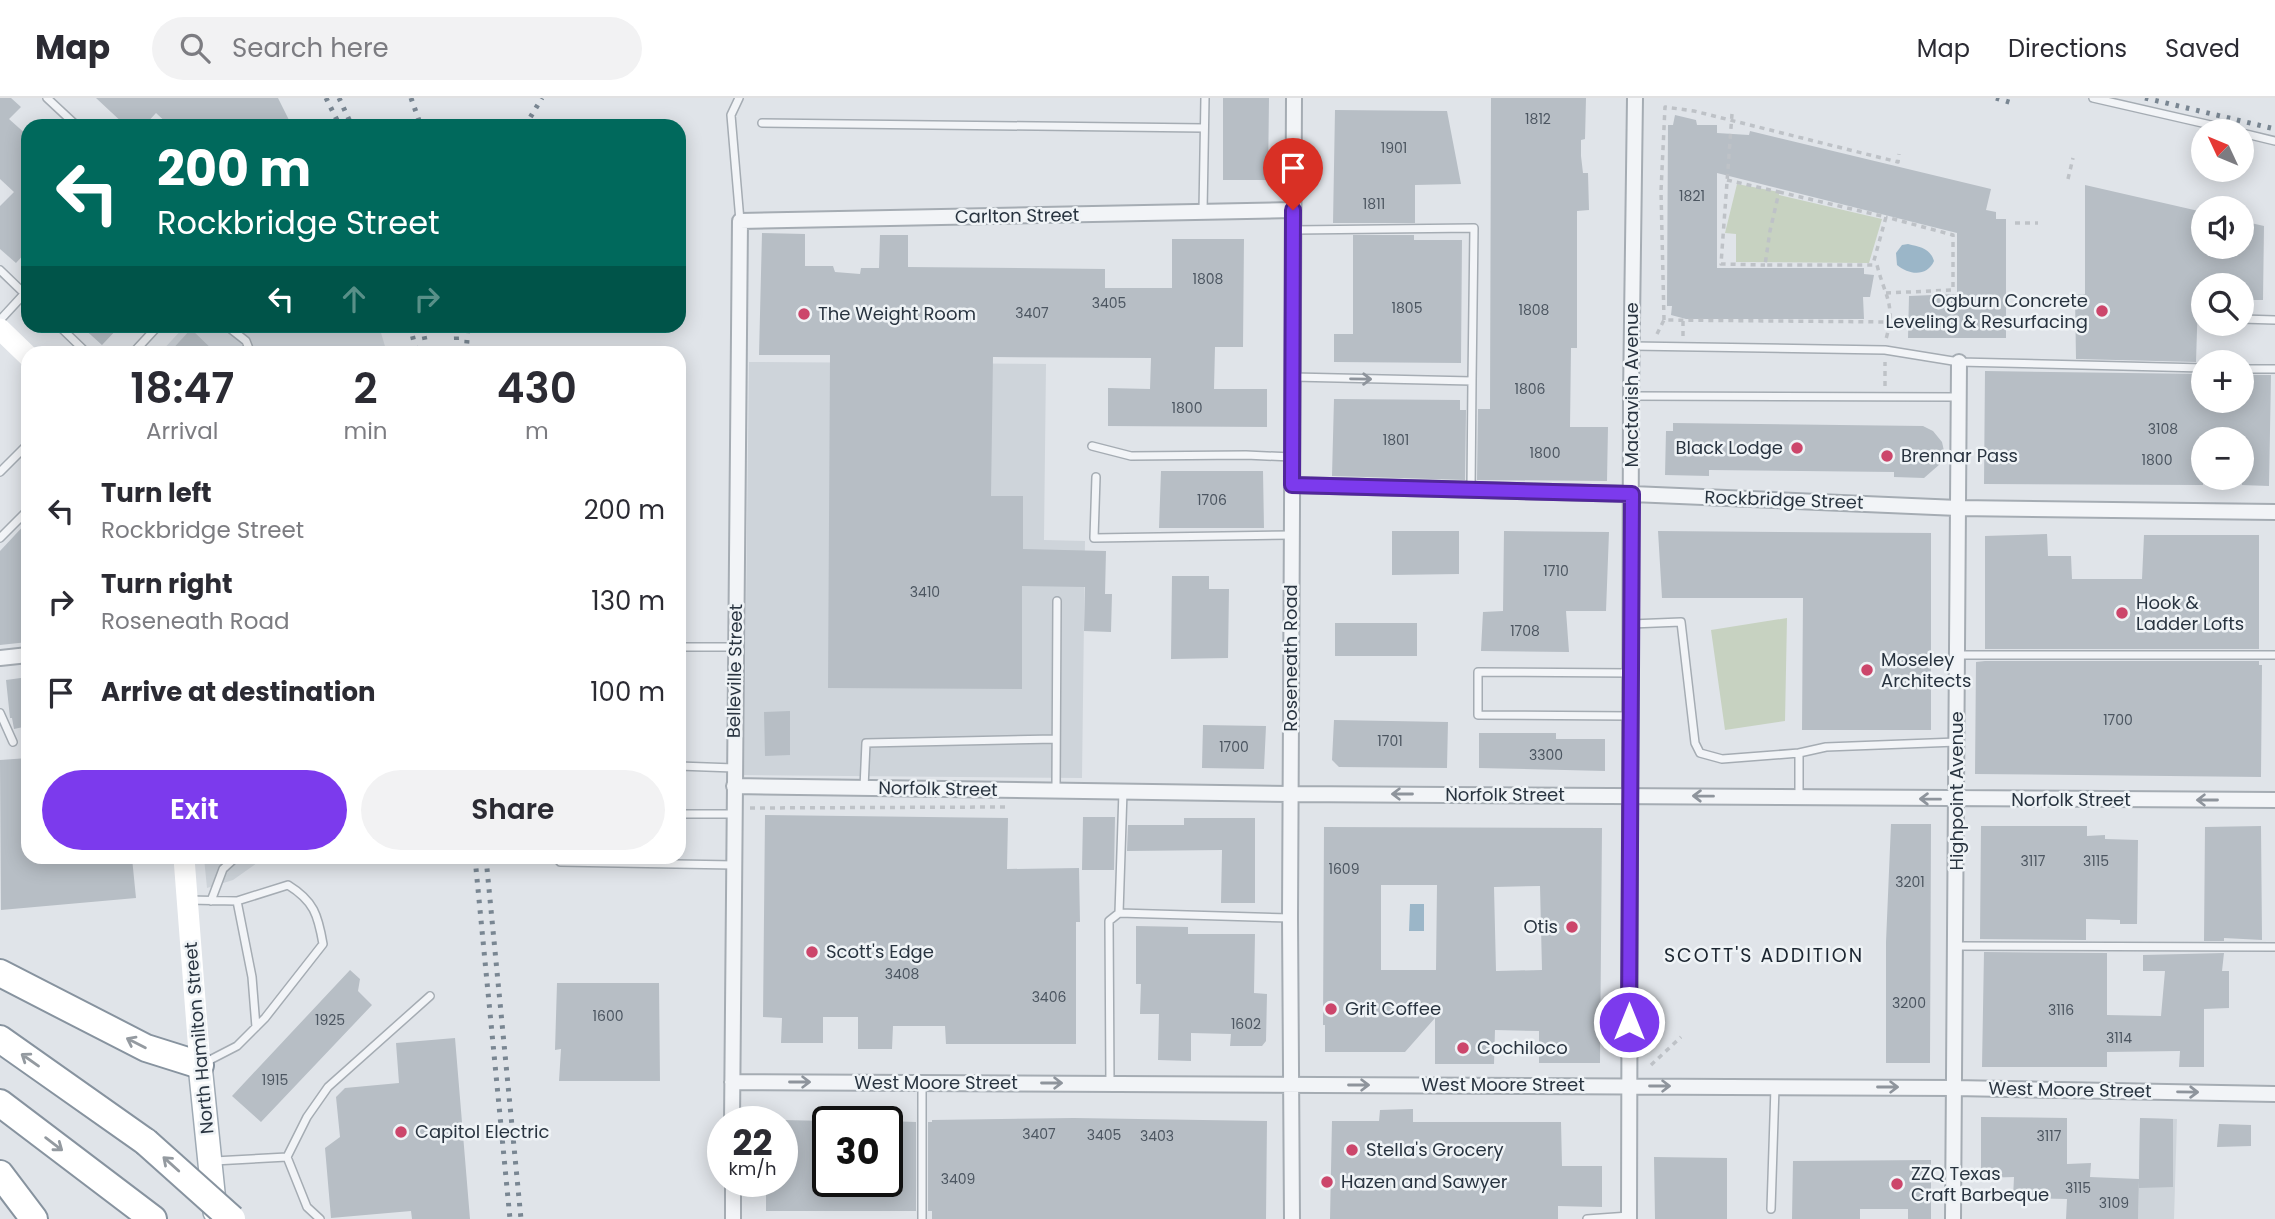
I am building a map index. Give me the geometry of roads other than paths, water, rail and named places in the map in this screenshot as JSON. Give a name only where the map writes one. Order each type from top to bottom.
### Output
[{"type":"highway","points":[[0,973],[146,1048],[200,1065]]},
{"type":"highway","points":[[0,1039],[146,1142],[232,1219]]},
{"type":"highway","points":[[0,1102],[153,1219]]},
{"type":"highway","points":[[0,1174],[34,1219]]},
{"type":"main road","name":"North Hamilton Street","points":[[200,1065],[216,1219]]},
{"type":"street","name":"Roseneath Road","points":[[1292,1219],[1290,793],[1294,98]]},
{"type":"street","name":"Mactavish Avenue","points":[[1629,1218],[1631,396],[1635,98]]},
{"type":"street","name":"Carlton Street","points":[[740,221],[1293,210]]},
{"type":"street","name":"Belleville Street","points":[[732,1106],[740,221]]},
{"type":"street","points":[[0,329],[21,349]]},
{"type":"street","name":"Highpoint Avenue","points":[[1953,1219],[1959,362]]},
{"type":"street","name":"Rockbridge Street","points":[[1292,485],[1632,494],[1958,508],[2275,512]]},
{"type":"street","points":[[0,658],[21,655]]},
{"type":"street","name":"Norfolk Street","points":[[734,786],[2275,800]]},
{"type":"street","name":"North Hamilton Street","points":[[184,864],[200,1065]]},
{"type":"street","name":"West Moore Street","points":[[732,1082],[1954,1088],[2275,1094]]},
{"type":"street","points":[[733,1197],[733,1219]]},
{"type":"lane","points":[[47,98],[70,119]]},
{"type":"lane","points":[[739,98],[731,115],[740,221]]},
{"type":"lane","points":[[1203,212],[1205,98]]},
{"type":"lane","points":[[2093,98],[2191,121]]},
{"type":"lane","points":[[762,123],[1204,128]]},
{"type":"lane","points":[[2254,136],[2275,141]]},
{"type":"lane","points":[[1294,230],[1474,228],[1471,489]]},
{"type":"lane","points":[[0,270],[21,290]]},
{"type":"lane","points":[[0,320],[21,300]]},
{"type":"lane","points":[[2254,319],[2275,320]]},
{"type":"lane","points":[[66,333],[80,346]]},
{"type":"lane","points":[[139,346],[152,333]]},
{"type":"lane","points":[[236,333],[248,346]]},
{"type":"lane","points":[[1632,346],[1885,350],[1959,362],[2191,368]]},
{"type":"lane","points":[[2254,369],[2275,369]]},
{"type":"lane","points":[[1293,377],[1472,381]]},
{"type":"lane","points":[[1631,396],[1958,397]]},
{"type":"lane","points":[[1092,446],[1131,456],[1292,457]]},
{"type":"lane","points":[[0,472],[21,451]]},
{"type":"lane","points":[[1096,477],[1094,538],[1292,535]]},
{"type":"lane","points":[[0,538],[21,517]]},
{"type":"lane","points":[[1056,790],[1057,601]]},
{"type":"lane","points":[[1631,624],[1681,622],[1695,743],[1700,753],[1721,759],[1799,753],[1826,747],[1957,742]]},
{"type":"lane","points":[[686,647],[736,647]]},
{"type":"lane","points":[[1958,655],[2275,655]]},
{"type":"lane","points":[[1630,673],[1478,672],[1478,715],[1630,716]]},
{"type":"lane","points":[[0,713],[13,742]]},
{"type":"lane","points":[[864,788],[866,743],[1056,739]]},
{"type":"lane","points":[[1799,753],[1799,797]]},
{"type":"lane","points":[[686,766],[734,768]]},
{"type":"lane","points":[[1119,913],[1123,790]]},
{"type":"lane","points":[[686,814],[734,814]]},
{"type":"lane","points":[[211,901],[223,869],[228,864]]},
{"type":"lane","points":[[676,864],[734,865]]},
{"type":"lane","points":[[187,900],[237,901],[288,885],[304,895],[318,917],[323,944],[305,970],[256,1027],[237,1045],[200,1065]]},
{"type":"lane","points":[[237,901],[252,977],[256,1027]]},
{"type":"lane","points":[[1110,1084],[1110,921],[1119,913],[1290,918]]},
{"type":"lane","points":[[1956,946],[2275,947]]},
{"type":"lane","points":[[320,1219],[307,1207],[287,1157],[307,1117],[328,1087],[430,996]]},
{"type":"lane","points":[[922,1083],[922,1219]]},
{"type":"lane","points":[[1771,1209],[1775,1087]]},
{"type":"lane","points":[[210,1162],[287,1157]]},
{"type":"lane","points":[[1587,1219],[1629,1218]]},
{"type":"water","points":[[1908,244],[1930,253],[1934,261],[1927,270],[1917,273],[1897,265],[1896,253],[1902,245]]},
{"type":"water","points":[[1410,904],[1424,904],[1424,931],[1409,931]]},
{"type":"railway","points":[[326,98],[336,119]]},
{"type":"railway","points":[[339,98],[349,119]]},
{"type":"railway","points":[[411,98],[418,119]]},
{"type":"railway","points":[[529,119],[542,98]]},
{"type":"railway","points":[[1996,98],[2015,104]]},
{"type":"railway","points":[[2145,98],[2275,129]]},
{"type":"railway","points":[[412,333],[415,346]]},
{"type":"railway","points":[[424,333],[426,346]]},
{"type":"railway","points":[[456,333],[457,346]]},
{"type":"railway","points":[[467,346],[468,333]]},
{"type":"railway","points":[[476,864],[510,1219]]},
{"type":"railway","points":[[487,864],[521,1219]]},
{"type":"place","name":"Ogburn Concrete Leveling & Resurfacing","points":[[2102,311]]},
{"type":"place","name":"The Weight Room","points":[[804,314]]},
{"type":"place","name":"Black Lodge","points":[[1797,448]]},
{"type":"place","name":"Brennar Pass","points":[[1887,456]]},
{"type":"place","name":"Hook & Ladder Lofts","points":[[2122,613]]},
{"type":"place","name":"Moseley Architects","points":[[1867,670]]},
{"type":"place","name":"Otis","points":[[1572,927]]},
{"type":"place","name":"Scott's Edge","points":[[812,952]]},
{"type":"place","name":"Grit Coffee","points":[[1331,1009]]},
{"type":"place","name":"Cochiloco","points":[[1463,1048]]},
{"type":"place","name":"Capitol Electric","points":[[401,1132]]},
{"type":"place","name":"Stella's Grocery","points":[[1352,1150]]},
{"type":"place","name":"Hazen and Sawyer","points":[[1327,1182]]},
{"type":"place","name":"ZZQ Texas Craft Barbeque","points":[[1897,1184]]},
{"type":"district","name":"SCOTT'S ADDITION","points":[[1764,955]]}]
